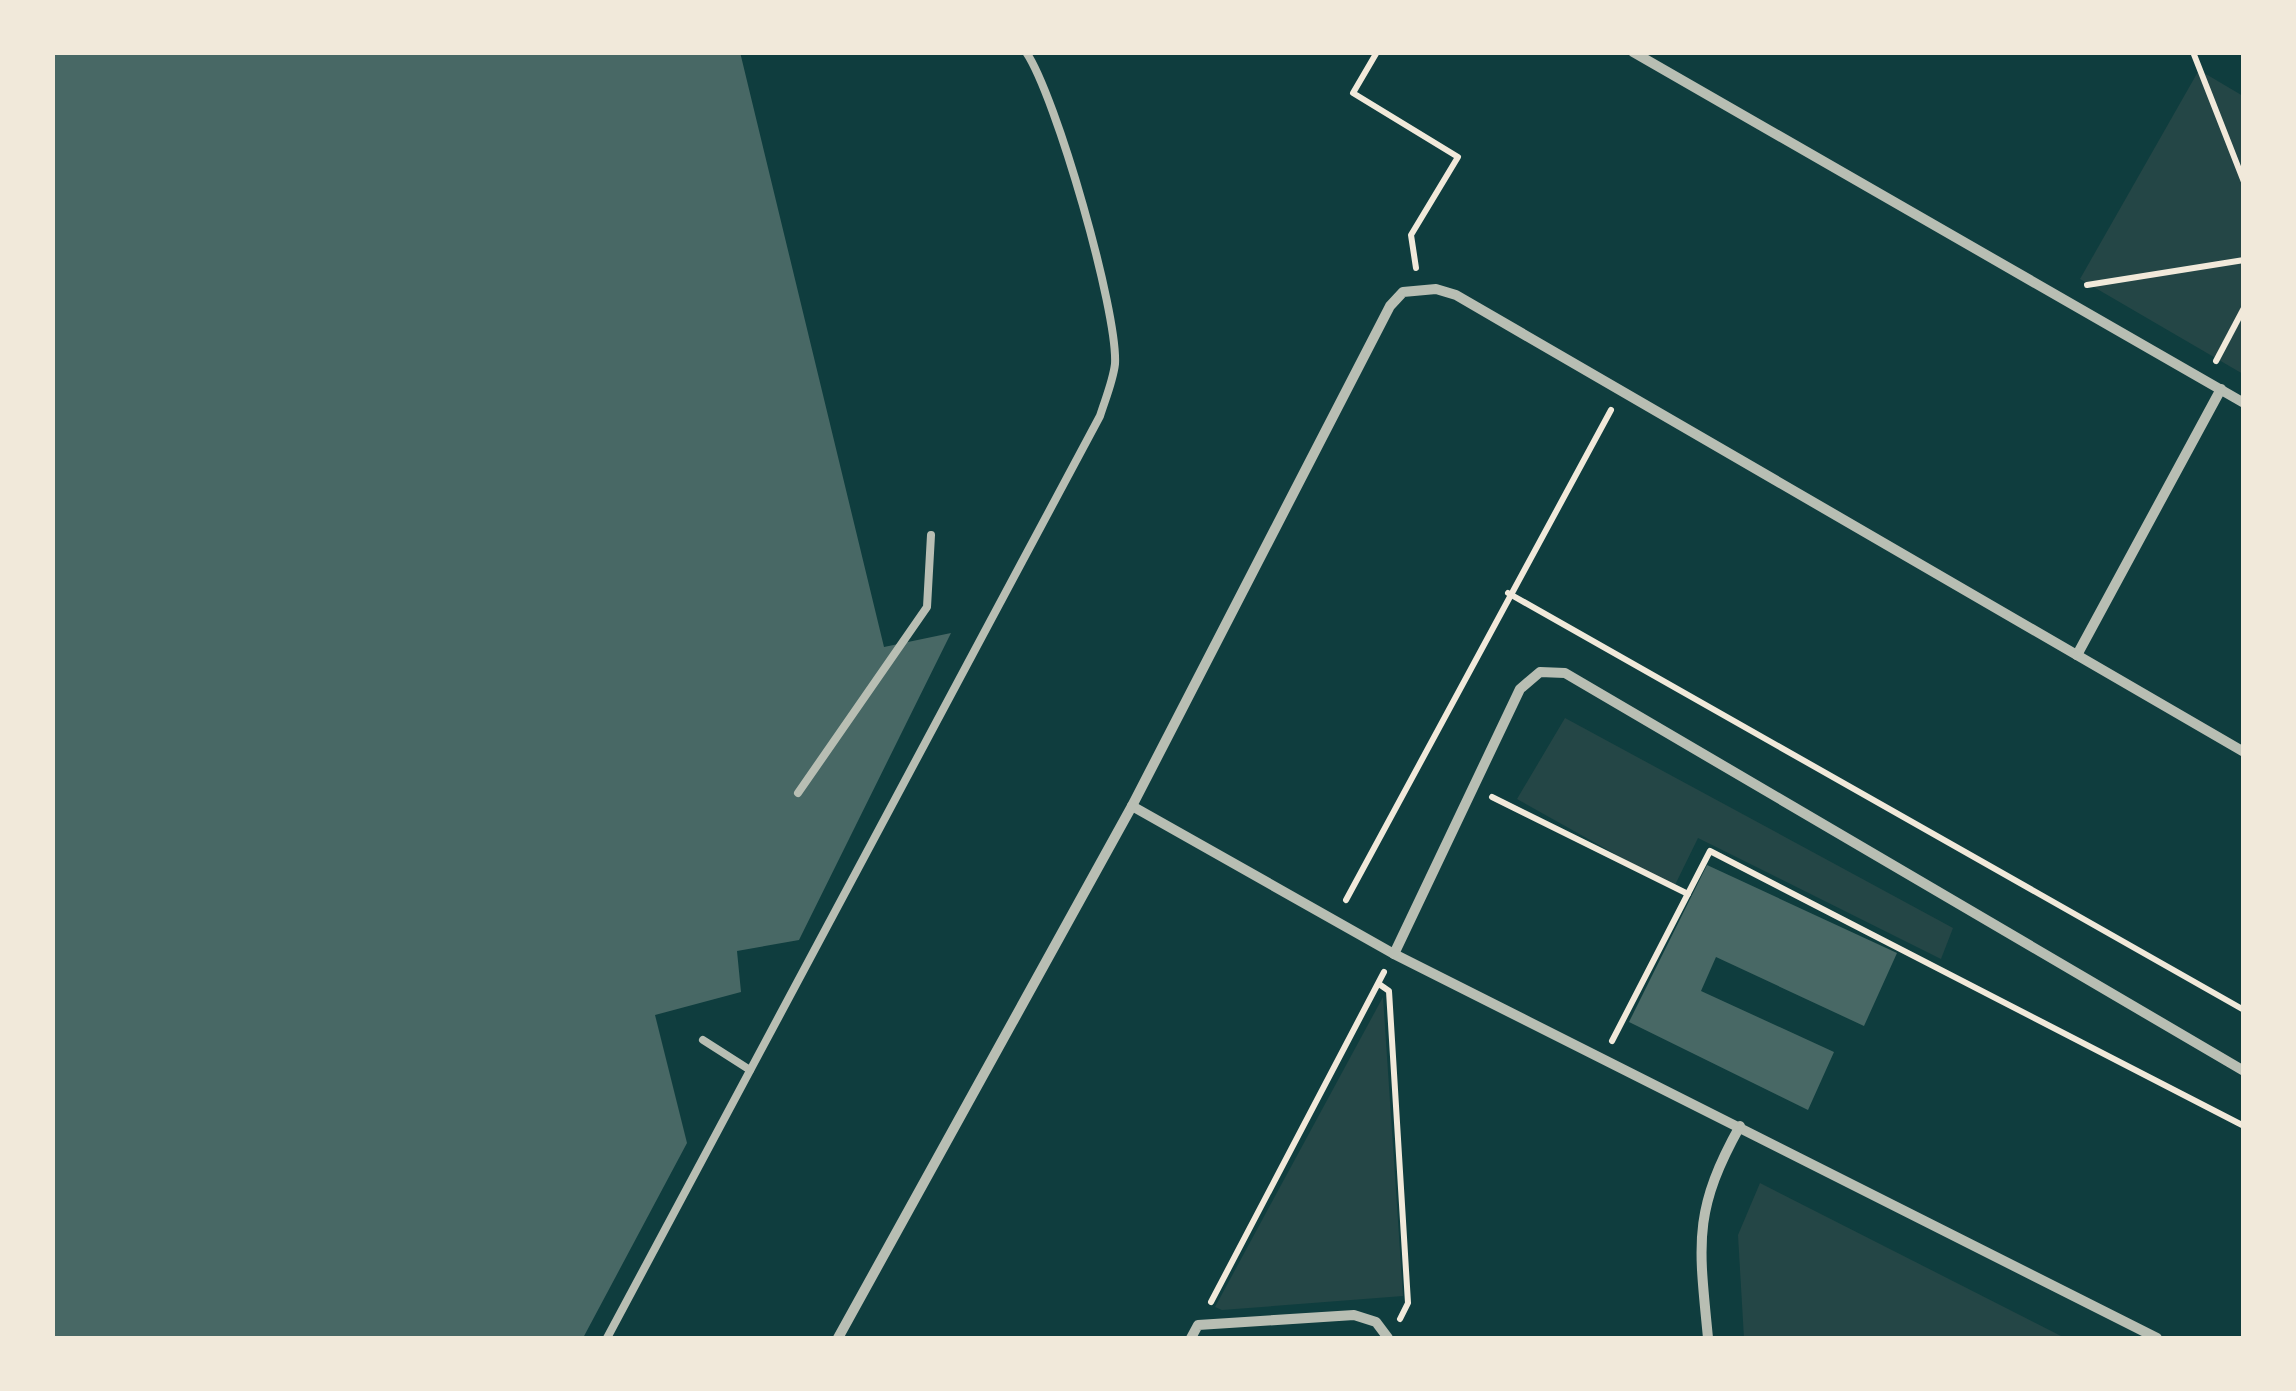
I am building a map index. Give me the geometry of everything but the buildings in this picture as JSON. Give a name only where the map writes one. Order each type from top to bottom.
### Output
[{"type":"street","points":[[1633,52],[2244,403]]},
{"type":"street","points":[[838,1338],[1132,806],[1390,306],[1403,292],[1420,289],[1456,295],[2244,752]]},
{"type":"street","points":[[2076,656],[2221,390]]},
{"type":"street","points":[[1394,954],[1520,690],[1540,672],[1565,673],[2244,1072]]},
{"type":"street","points":[[1132,806],[1394,954],[2156,1338]]},
{"type":"street","points":[[1708,1338],[1698,1236],[1714,1173],[1740,1126]]},
{"type":"street","points":[[1191,1338],[1198,1325],[1354,1315],[1376,1322],[1388,1338]]},
{"type":"lane","points":[[607,1338],[1100,416],[1115,366],[1113,321],[1050,100],[1026,52]]},
{"type":"lane","points":[[798,793],[927,607],[931,534]]},
{"type":"lane","points":[[704,1040],[750,1070]]},
{"type":"path","points":[[1377,52],[1353,93],[1458,158],[1411,234],[1420,289]]},
{"type":"path","points":[[2193,52],[2244,182]]},
{"type":"path","points":[[2053,290],[2244,260]]},
{"type":"path","points":[[2206,380],[2244,308]]},
{"type":"path","points":[[1335,920],[1508,593],[1622,391]]},
{"type":"path","points":[[1508,593],[2244,1010]]},
{"type":"path","points":[[1473,788],[1688,894]]},
{"type":"path","points":[[1604,1058],[1710,852],[2244,1126]]},
{"type":"path","points":[[1198,1325],[1394,954]]},
{"type":"path","points":[[1378,984],[1389,991],[1392,1030],[1408,1303],[1400,1321]]},
{"type":"shaded area","points":[[2199,70],[2243,96],[2243,374],[2080,279]]},
{"type":"shaded area","points":[[1565,718],[1953,928],[1941,959],[1698,838],[1674,887],[1517,799]]},
{"type":"shaded area","points":[[1383,997],[1403,1296],[1222,1310],[1215,1307]]},
{"type":"shaded area","points":[[1760,1183],[2065,1338],[1744,1338],[1738,1235]]}]
